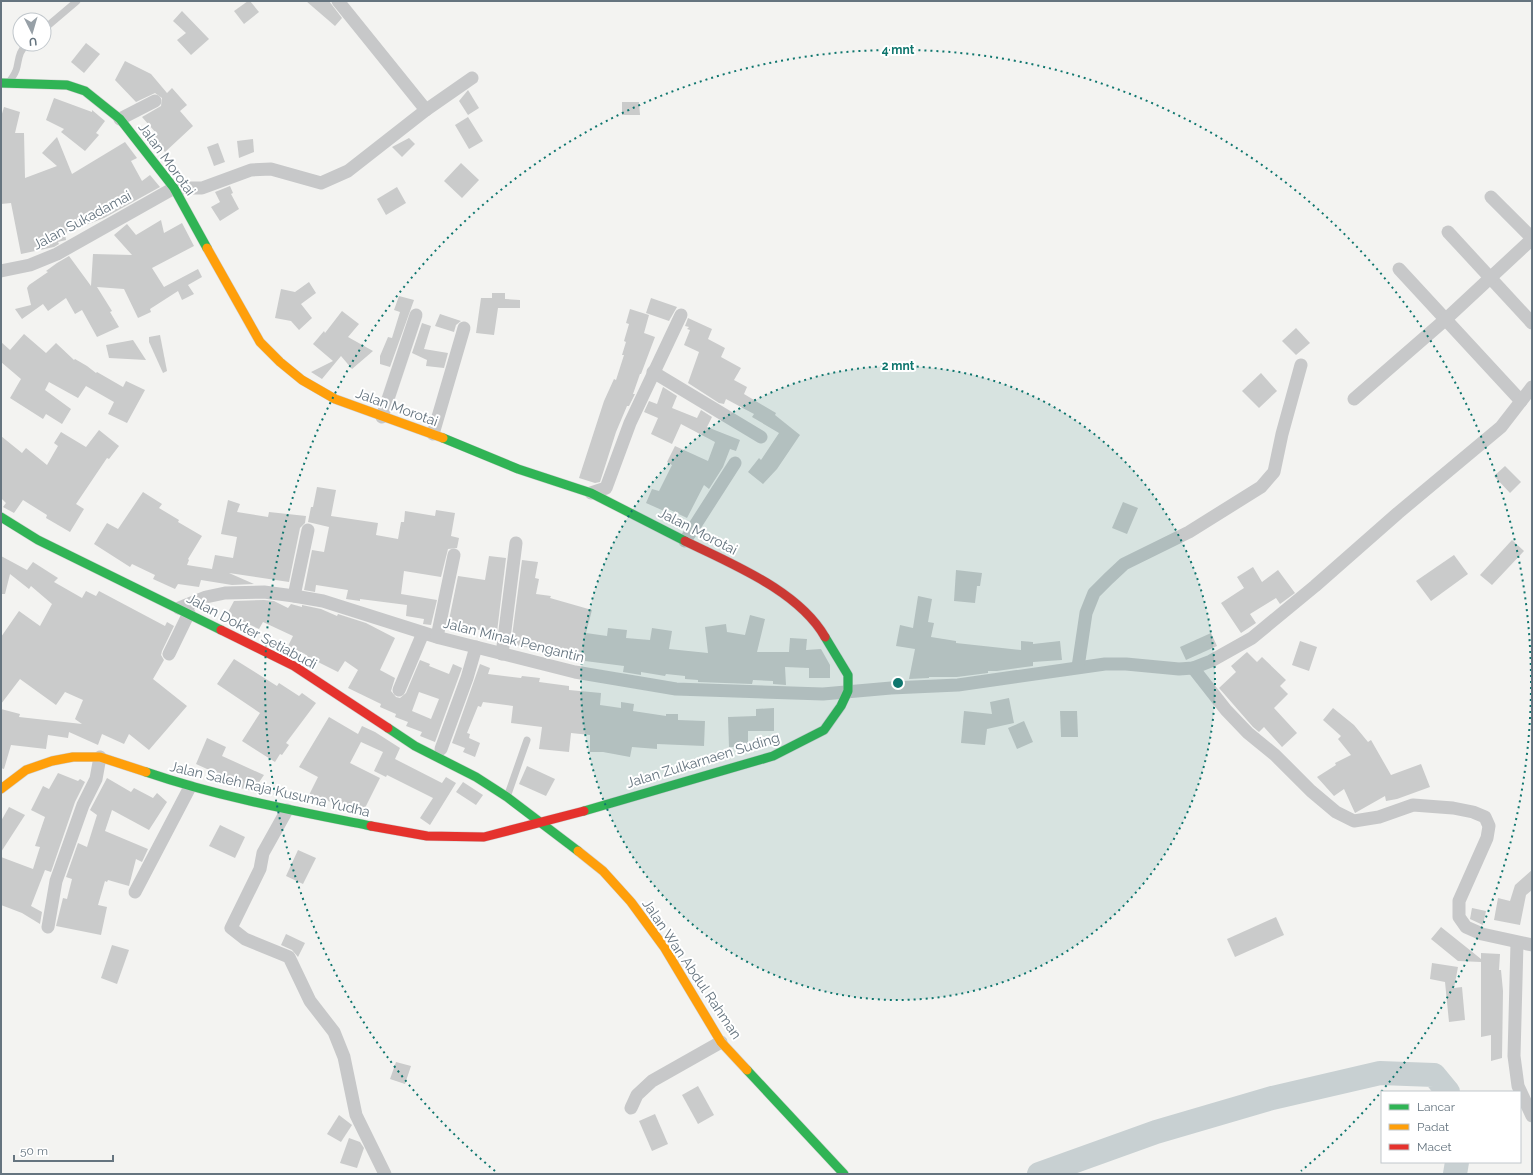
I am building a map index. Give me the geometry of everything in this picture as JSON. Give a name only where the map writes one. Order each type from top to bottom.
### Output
[{"type":"street","points":[[338,1],[426,110]]},
{"type":"street","points":[[174,188],[202,188],[251,170],[271,169],[322,183],[348,171],[426,110],[472,78]]},
{"type":"street","name":"Jalan Morotai","points":[[5,83],[67,85],[85,91],[120,119],[174,188],[260,342],[280,362],[302,380],[335,399],[433,434],[518,469],[591,493],[770,584],[790,598],[821,629],[848,675],[848,691]]},
{"type":"street","points":[[120,119],[155,101]]},
{"type":"street","name":"Jalan Sukadamai","points":[[1,271],[30,265],[57,254],[174,188]]},
{"type":"street","points":[[1354,400],[1446,319],[1532,238],[1491,197]]},
{"type":"street","points":[[1448,232],[1532,323]]},
{"type":"street","points":[[1399,269],[1521,401]]},
{"type":"street","points":[[382,417],[416,315]]},
{"type":"street","points":[[591,493],[606,488],[630,424],[653,372],[681,315]]},
{"type":"street","points":[[433,434],[464,328]]},
{"type":"street","points":[[1078,667],[1086,613],[1094,593],[1108,579],[1124,564],[1188,532],[1261,487],[1274,472],[1282,434],[1301,364]]},
{"type":"street","points":[[653,372],[761,437]]},
{"type":"street","points":[[1532,387],[1501,427],[1398,513],[1316,586],[1252,638],[1211,661],[1193,668],[1211,692],[1248,733],[1275,755],[1311,791],[1342,815],[1354,821],[1379,817],[1413,805],[1452,808],[1473,812],[1485,817],[1489,826],[1487,838],[1459,901],[1459,917],[1466,927],[1482,934],[1517,943],[1532,945]]},
{"type":"street","points":[[685,541],[735,463]]},
{"type":"street","name":"Jalan Dokter Setiabudi","points":[[1,517],[38,540],[184,610],[294,666],[415,746],[476,777],[543,823]]},
{"type":"street","points":[[294,596],[308,530]]},
{"type":"street","points":[[502,654],[516,543]]},
{"type":"street","points":[[437,637],[454,555]]},
{"type":"street","name":"Jalan Minak Pengantin","points":[[184,610],[206,597],[225,593],[264,592],[294,596],[323,601],[437,637],[575,672],[676,689],[823,694],[848,691],[958,685],[1020,678],[1078,667],[1126,664],[1179,669],[1193,668]]},
{"type":"street","points":[[169,654],[184,610]]},
{"type":"street","points":[[399,690],[423,633]]},
{"type":"street","points":[[441,748],[467,678],[476,647]]},
{"type":"street","name":"Jalan Zulkarnaen Suding","points":[[543,823],[773,756],[824,730],[841,706],[848,691]]},
{"type":"street","name":"Jalan Saleh Raja Kusuma Yudha","points":[[1,789],[26,770],[52,761],[73,757],[100,758],[190,787],[286,810],[427,836],[484,838],[543,823]]},
{"type":"street","points":[[48,927],[56,881],[83,805],[96,779],[100,758]]},
{"type":"street","points":[[134,892],[190,787]]},
{"type":"street","points":[[286,810],[263,853],[260,869],[232,928],[245,939],[289,957],[310,1000],[334,1032],[344,1056],[356,1115],[385,1174]]},
{"type":"street","name":"Jalan Wan Abdul Rahman","points":[[543,823],[603,870],[631,902],[664,947],[721,1042],[844,1174]]},
{"type":"street","points":[[1517,943],[1514,1056],[1518,1086],[1520,1091]]},
{"type":"street","points":[[631,1108],[636,1096],[652,1081],[721,1042]]},
{"type":"street","points":[[1521,1092],[1532,1116]]},
{"type":"lane","points":[[52,22],[77,1]]},
{"type":"lane","points":[[5,83],[16,69],[20,52]]},
{"type":"lane","points":[[507,798],[527,740]]},
{"type":"building","points":[[250,1],[259,12],[244,24],[234,11]]},
{"type":"building","points":[[306,1],[329,1],[342,18],[335,26]]},
{"type":"building","points":[[182,11],[209,39],[191,55],[177,40],[186,33],[173,21]]},
{"type":"building","points":[[86,43],[100,54],[84,73],[71,62]]},
{"type":"building","points":[[125,61],[151,74],[167,93],[172,88],[187,105],[180,111],[193,126],[165,152],[152,138],[157,134],[142,117],[161,106],[162,98],[155,93],[136,102],[115,80]]},
{"type":"building","points":[[468,90],[479,108],[468,115],[459,101]]},
{"type":"building","points":[[54,98],[92,112],[92,110],[105,121],[96,133],[99,135],[85,151],[61,132],[64,129],[46,120]]},
{"type":"building","points":[[622,102],[639,102],[640,115],[622,115]]},
{"type":"building","points":[[4,107],[20,112],[15,133],[24,133],[25,178],[57,166],[42,153],[57,137],[72,174],[125,142],[137,158],[131,161],[142,181],[150,175],[160,187],[104,218],[65,233],[66,240],[58,242],[59,244],[54,247],[21,254],[11,203],[1,204],[1,117]]},
{"type":"building","points":[[468,117],[483,141],[469,149],[455,125]]},
{"type":"building","points":[[409,138],[415,144],[402,157],[392,147]]},
{"type":"building","points":[[253,139],[254,152],[239,158],[237,141]]},
{"type":"building","points":[[218,143],[225,162],[214,166],[207,147]]},
{"type":"building","points":[[461,163],[479,180],[462,198],[444,181]]},
{"type":"building","points":[[230,186],[233,193],[231,194],[239,209],[220,221],[211,207],[220,202],[215,192]]},
{"type":"building","points":[[397,187],[406,203],[386,215],[377,199]]},
{"type":"building","points":[[161,220],[164,233],[182,223],[194,246],[152,268],[164,287],[198,269],[202,277],[188,285],[194,294],[182,300],[178,291],[150,309],[151,312],[138,318],[124,289],[97,287],[112,311],[110,312],[119,327],[97,337],[82,310],[75,314],[66,298],[48,311],[43,304],[22,319],[15,309],[31,305],[27,288],[29,285],[48,272],[46,271],[57,263],[69,256],[91,286],[93,254],[132,255],[114,235],[127,224],[136,235]]},
{"type":"building","points":[[309,282],[316,293],[301,304],[312,318],[299,330],[291,321],[275,318],[281,289],[295,292]]},
{"type":"building","points":[[492,293],[505,293],[505,299],[520,300],[520,308],[498,308],[494,335],[476,333],[481,298],[492,298]]},
{"type":"building","points":[[399,296],[414,300],[390,367],[380,364],[380,356],[388,337],[392,338],[400,312],[394,310]]},
{"type":"building","points":[[651,298],[677,307],[669,321],[646,313]]},
{"type":"building","points":[[630,309],[649,315],[644,333],[655,337],[633,394],[635,394],[629,406],[627,406],[616,432],[600,482],[595,483],[579,478],[604,401],[614,379],[616,380],[624,355],[622,355],[626,342],[624,341],[629,324],[626,323]]},
{"type":"building","points":[[342,311],[359,324],[348,337],[373,351],[352,369],[341,356],[322,379],[311,372],[333,361],[313,344],[324,331],[325,333]]},
{"type":"building","points":[[440,314],[461,321],[456,325],[454,332],[435,326]]},
{"type":"building","points":[[688,318],[712,329],[708,339],[725,348],[721,357],[741,368],[734,380],[747,387],[744,394],[776,413],[775,415],[800,435],[777,469],[763,484],[748,472],[759,458],[761,460],[779,433],[752,417],[754,414],[726,399],[724,404],[719,403],[688,383],[699,352],[684,345],[690,330],[687,329],[689,327],[685,326]]},
{"type":"building","points":[[422,323],[431,326],[424,349],[448,353],[444,368],[426,366],[427,360],[412,353]]},
{"type":"building","points":[[1296,328],[1310,343],[1296,355],[1282,341]]},
{"type":"building","points":[[24,334],[46,353],[56,343],[74,360],[75,359],[87,366],[96,373],[97,372],[123,387],[126,381],[145,390],[127,423],[108,414],[114,402],[86,386],[78,398],[49,382],[45,390],[71,409],[62,424],[46,414],[43,419],[10,398],[21,379],[1,362],[1,342],[10,350]]},
{"type":"building","points":[[160,335],[167,371],[163,373],[149,342],[149,337]]},
{"type":"building","points":[[133,340],[146,360],[109,358],[106,345]]},
{"type":"building","points":[[1261,373],[1277,391],[1259,408],[1242,391]]},
{"type":"building","points":[[663,387],[677,396],[672,408],[697,418],[701,410],[712,417],[707,427],[740,440],[736,451],[730,449],[723,467],[709,489],[704,485],[687,518],[666,508],[664,511],[646,503],[652,489],[659,491],[672,465],[667,462],[675,446],[708,461],[715,442],[681,424],[672,444],[651,434],[658,418],[644,412],[649,401],[657,404]]},
{"type":"building","points":[[99,430],[119,446],[109,459],[107,458],[76,504],[84,509],[70,532],[46,518],[47,515],[23,500],[14,513],[3,507],[6,503],[1,498],[1,436],[22,453],[26,448],[47,465],[58,446],[54,443],[61,432],[86,447]]},
{"type":"building","points":[[1505,466],[1521,482],[1510,493],[1494,476]]},
{"type":"building","points":[[317,487],[336,490],[331,516],[378,523],[376,535],[398,539],[401,522],[404,522],[405,511],[435,516],[436,510],[455,513],[451,536],[459,538],[457,548],[448,549],[441,577],[404,571],[401,594],[437,600],[431,625],[423,624],[424,619],[406,616],[407,605],[360,599],[360,601],[346,599],[348,590],[316,585],[315,592],[304,590],[312,550],[324,552],[329,527],[308,522]]},
{"type":"building","points":[[143,492],[162,504],[159,508],[179,520],[178,522],[202,536],[188,559],[187,565],[212,569],[215,555],[233,558],[237,537],[221,534],[228,500],[240,504],[237,512],[268,517],[269,512],[306,516],[305,523],[300,528],[289,582],[229,573],[254,584],[232,585],[201,580],[199,587],[178,584],[175,589],[153,579],[155,575],[132,564],[130,567],[94,544],[107,523],[118,529]]},
{"type":"building","points":[[1123,502],[1138,508],[1127,534],[1112,528]]},
{"type":"building","points":[[1512,540],[1524,551],[1492,585],[1480,575]]},
{"type":"building","points":[[1454,555],[1468,574],[1431,601],[1416,581]]},
{"type":"building","points":[[1,556],[27,570],[33,562],[58,578],[54,582],[82,598],[86,591],[96,596],[99,591],[165,626],[167,622],[174,626],[162,651],[161,655],[164,660],[153,679],[187,706],[149,750],[129,734],[124,744],[102,734],[98,745],[69,732],[68,738],[48,735],[46,749],[11,745],[4,769],[1,768],[1,709],[20,714],[19,717],[82,724],[75,719],[83,700],[65,692],[56,705],[20,679],[1,704],[1,637],[19,611],[40,626],[52,604],[31,586],[29,589],[10,574],[5,594],[1,594]]},
{"type":"building","points":[[489,556],[506,558],[496,640],[479,637],[480,630],[448,625],[458,576],[485,580]]},
{"type":"building","points":[[522,560],[538,562],[535,578],[539,579],[536,594],[551,596],[550,598],[592,610],[586,633],[607,636],[608,628],[627,630],[626,638],[650,640],[652,628],[672,631],[669,649],[708,653],[705,627],[726,624],[727,632],[745,635],[750,615],[765,619],[757,652],[789,652],[790,638],[807,639],[806,650],[821,649],[830,665],[830,678],[809,678],[809,668],[785,667],[786,685],[773,684],[773,681],[753,680],[752,684],[698,682],[698,680],[685,679],[685,676],[666,674],[665,676],[641,672],[641,675],[623,672],[624,666],[585,661],[585,659],[511,644]]},
{"type":"building","points":[[1253,567],[1262,582],[1278,570],[1295,593],[1280,604],[1276,598],[1250,614],[1256,623],[1241,633],[1221,603],[1244,588],[1237,577]]},
{"type":"building","points":[[956,570],[982,573],[980,586],[977,586],[975,603],[954,601]]},
{"type":"building","points":[[918,596],[932,599],[928,622],[934,623],[931,637],[956,641],[956,643],[1021,650],[1021,641],[1033,642],[1033,644],[1060,641],[1062,660],[1033,662],[1033,666],[988,671],[988,673],[957,677],[909,679],[915,649],[896,646],[900,625],[913,628]]},
{"type":"building","points":[[264,600],[274,601],[288,608],[291,604],[321,609],[337,616],[338,614],[366,623],[395,638],[380,670],[395,678],[391,691],[396,697],[400,698],[406,693],[420,660],[430,664],[429,666],[449,674],[453,664],[462,668],[435,742],[420,736],[422,732],[406,726],[408,722],[395,717],[396,714],[380,707],[381,704],[348,688],[358,670],[345,661],[338,672],[314,660],[313,662],[304,657],[305,654],[288,646],[293,636],[263,622],[259,629],[227,614],[234,601]],"holes":[[[419,692],[439,699],[431,719],[412,711]]]},
{"type":"building","points":[[1211,633],[1217,646],[1186,660],[1180,647]]},
{"type":"building","points":[[1300,641],[1317,647],[1309,671],[1292,665]]},
{"type":"building","points":[[1247,652],[1257,662],[1262,657],[1286,680],[1280,686],[1288,694],[1274,708],[1297,733],[1282,747],[1264,727],[1259,732],[1253,727],[1219,688],[1236,672],[1231,666]]},
{"type":"building","points":[[234,659],[277,686],[279,683],[299,696],[302,693],[316,703],[286,743],[289,745],[282,755],[280,754],[275,762],[242,741],[260,713],[217,684]]},
{"type":"building","points":[[480,664],[490,668],[488,674],[521,678],[522,676],[540,678],[539,682],[569,686],[569,690],[601,693],[600,705],[621,708],[621,702],[634,704],[633,711],[666,716],[666,714],[678,714],[678,720],[705,721],[704,746],[657,744],[657,749],[632,747],[630,757],[603,752],[590,752],[590,735],[571,733],[569,752],[539,749],[542,727],[511,723],[513,706],[483,702],[481,707],[478,706],[467,733],[470,734],[469,738],[480,743],[475,757],[463,752],[465,748],[452,743]]},
{"type":"building","points":[[1009,698],[1014,723],[987,729],[985,745],[961,743],[964,711],[992,714],[990,702]]},
{"type":"building","points":[[774,708],[774,731],[748,731],[748,747],[729,747],[728,717],[756,716],[756,709]]},
{"type":"building","points":[[1333,708],[1354,725],[1368,742],[1371,740],[1391,775],[1421,764],[1430,787],[1397,799],[1386,801],[1385,796],[1355,813],[1344,789],[1334,796],[1317,777],[1336,765],[1335,763],[1351,755],[1338,739],[1341,736],[1323,720]]},
{"type":"building","points":[[1060,711],[1077,711],[1078,737],[1061,737]]},
{"type":"building","points":[[329,717],[358,734],[362,726],[375,732],[400,748],[395,759],[442,783],[446,777],[456,783],[430,825],[420,818],[433,798],[387,775],[386,777],[374,771],[383,752],[361,742],[350,763],[380,778],[363,812],[343,803],[341,807],[322,798],[321,800],[309,795],[318,777],[299,767]]},
{"type":"building","points":[[1024,721],[1033,742],[1017,749],[1008,728]]},
{"type":"building","points":[[207,738],[226,747],[222,756],[264,775],[253,791],[227,785],[229,779],[196,764]]},
{"type":"building","points":[[527,766],[555,779],[546,796],[519,784]]},
{"type":"building","points":[[58,773],[78,781],[80,779],[85,782],[75,802],[51,872],[45,870],[31,906],[42,912],[40,924],[22,913],[1,905],[1,857],[33,869],[40,847],[35,846],[45,817],[31,810],[43,786],[49,789]]},
{"type":"building","points":[[107,778],[131,792],[134,788],[153,798],[157,793],[167,802],[149,830],[112,810],[105,831],[148,849],[142,862],[136,859],[129,886],[108,880],[107,882],[105,881],[98,905],[107,907],[101,935],[56,926],[63,898],[67,899],[72,879],[66,877],[78,843],[87,847],[97,815],[90,810]]},
{"type":"building","points":[[463,782],[483,795],[476,805],[456,792]]},
{"type":"building","points":[[9,807],[25,815],[1,852],[1,821]]},
{"type":"building","points":[[220,825],[245,837],[235,858],[209,846]]},
{"type":"building","points":[[298,850],[316,858],[303,884],[286,876]]},
{"type":"building","points":[[1532,870],[1532,890],[1526,895],[1520,925],[1494,920],[1498,898],[1510,901],[1515,885]]},
{"type":"building","points":[[1472,908],[1486,911],[1483,925],[1470,919]]},
{"type":"building","points":[[1276,917],[1284,935],[1235,957],[1227,939]]},
{"type":"building","points":[[1441,927],[1481,959],[1481,953],[1500,954],[1499,970],[1501,970],[1503,991],[1502,1058],[1491,1061],[1491,1035],[1481,1037],[1481,962],[1458,961],[1431,939]]},
{"type":"building","points":[[286,934],[305,943],[298,957],[292,950],[281,945]]},
{"type":"building","points":[[112,945],[129,950],[117,984],[101,978]]},
{"type":"building","points":[[1432,963],[1458,967],[1454,988],[1462,987],[1465,1020],[1449,1022],[1445,982],[1430,979]]},
{"type":"building","points":[[396,1062],[411,1066],[405,1084],[390,1079]]},
{"type":"building","points":[[698,1086],[714,1115],[698,1124],[682,1095]]},
{"type":"building","points":[[655,1114],[668,1144],[652,1151],[639,1121]]},
{"type":"building","points":[[339,1115],[352,1125],[341,1142],[327,1134]]},
{"type":"building","points":[[349,1138],[360,1142],[364,1148],[357,1168],[340,1163]]},
{"type":"waterway","points":[[1039,1174],[1156,1132],[1272,1098],[1380,1073],[1434,1075],[1447,1091]]},
{"type":"waterway","points":[[1455,1174],[1457,1163]]},
{"type":"traffic: fast","points":[[1,83],[67,85],[85,91],[120,119],[174,188],[207,248]]},
{"type":"traffic: fast","points":[[443,438],[518,469],[591,493],[685,541]]},
{"type":"traffic: fast","points":[[1,517],[38,540],[221,630]]},
{"type":"traffic: fast","points":[[584,811],[773,756],[824,730],[841,706],[848,691],[848,675],[825,637]]},
{"type":"traffic: fast","points":[[388,728],[415,746],[476,777],[507,797],[578,851]]},
{"type":"traffic: fast","points":[[146,772],[229,796],[371,826]]},
{"type":"traffic: fast","points":[[747,1070],[844,1174]]},
{"type":"traffic: slow","points":[[207,248],[260,342],[280,362],[302,380],[335,399],[443,438]]},
{"type":"traffic: slow","points":[[1,789],[26,770],[52,761],[73,757],[100,757],[146,772]]},
{"type":"traffic: slow","points":[[578,851],[603,871],[631,902],[664,947],[721,1042],[747,1070]]},
{"type":"traffic: jam","points":[[685,541],[742,569],[781,592],[798,605],[813,620],[825,637]]},
{"type":"traffic: jam","points":[[221,630],[294,666],[388,728]]},
{"type":"traffic: jam","points":[[371,826],[427,836],[484,837],[584,811]]}]
